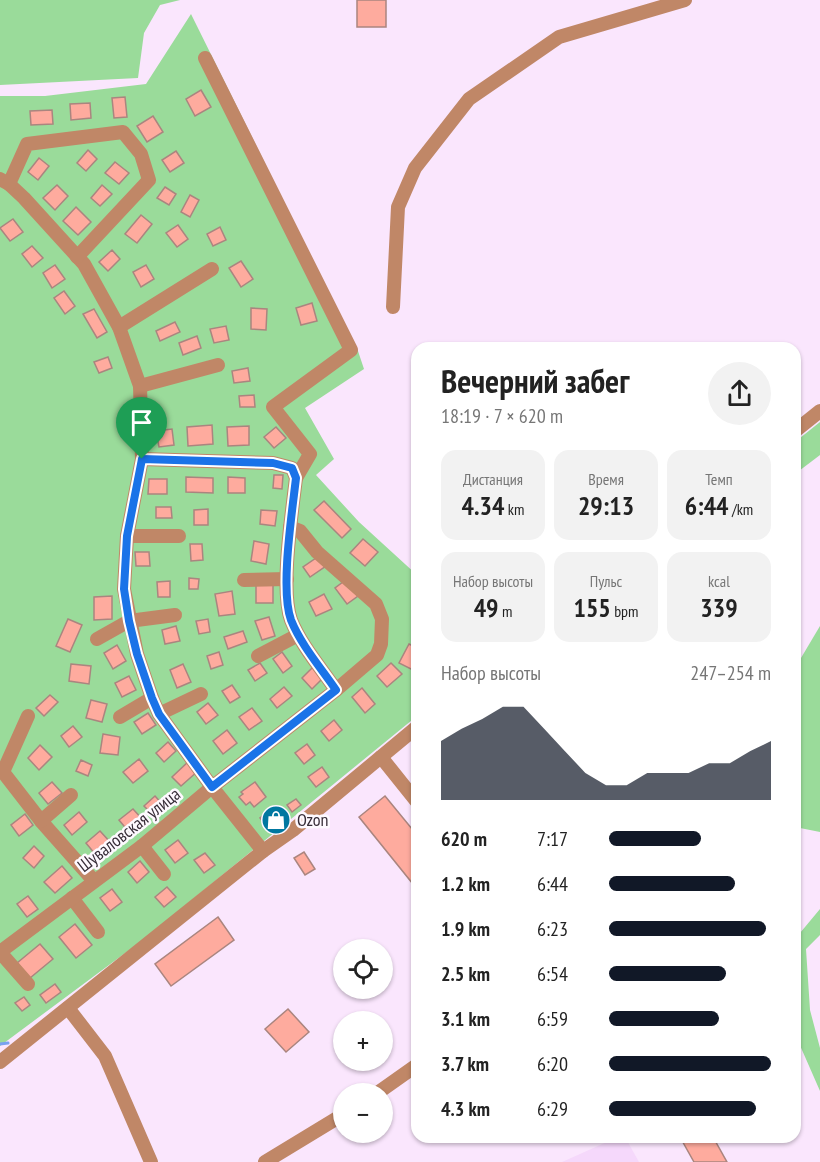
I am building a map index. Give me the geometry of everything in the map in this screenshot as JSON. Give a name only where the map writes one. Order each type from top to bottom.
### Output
[{"type":"street","points":[[393,308],[399,207],[415,168],[469,99],[559,37],[686,0]]},
{"type":"street","points":[[205,58],[351,350],[273,407],[310,454],[296,478],[287,579],[288,609],[298,635],[336,690]]},
{"type":"street","points":[[77,257],[149,180],[141,154],[123,132],[27,144],[4,181],[77,257],[84,264],[119,327],[140,386],[142,459],[127,536],[124,589],[137,654],[159,714],[212,787],[263,851]]},
{"type":"street","points":[[119,327],[212,269]]},
{"type":"street","points":[[140,386],[218,366]]},
{"type":"street","points":[[801,426],[820,411]]},
{"type":"street","points":[[142,459],[273,463],[292,468],[296,478]]},
{"type":"street","name":"Шуваловская улица","points":[[0,952],[142,846],[377,655],[381,644],[382,619],[376,604],[317,552],[300,531],[291,527]]},
{"type":"street","points":[[127,536],[179,536]]},
{"type":"street","points":[[244,580],[287,579]]},
{"type":"street","points":[[97,639],[129,621],[175,615]]},
{"type":"street","points":[[258,656],[298,635]]},
{"type":"street","points":[[159,714],[201,694]]},
{"type":"street","points":[[120,717],[152,698]]},
{"type":"street","points":[[28,716],[3,772],[40,821],[94,881]]},
{"type":"street","points":[[0,1062],[263,851],[293,830],[411,732]]},
{"type":"street","points":[[381,757],[411,794]]},
{"type":"street","points":[[40,821],[71,795]]},
{"type":"street","points":[[142,846],[164,874]]},
{"type":"street","points":[[72,898],[98,932]]},
{"type":"street","points":[[0,952],[28,984]]},
{"type":"street","points":[[68,1008],[105,1056],[151,1162]]},
{"type":"street","points":[[392,1083],[411,1069]]},
{"type":"street","points":[[265,1162],[333,1121]]},
{"type":"shaded area","points":[[605,1143],[628,1143],[639,1162],[562,1162]]},
{"type":"green space","points":[[0,0],[180,0],[160,5],[144,33],[138,78],[0,85]]},
{"type":"green space","points":[[191,14],[358,351],[364,369],[305,408],[334,459],[316,475],[359,522],[411,570],[411,721],[144,939],[0,1046],[0,96],[45,96],[146,84]]},
{"type":"green space","points":[[820,422],[820,455],[801,469],[801,437]]},
{"type":"green space","points":[[820,626],[820,832],[801,828],[801,658]]},
{"type":"green space","points":[[820,909],[820,935],[806,949],[810,1010],[820,1048],[820,1091],[801,1048],[801,932]]},
{"type":"building","points":[[357,0],[386,0],[386,27],[357,27]]},
{"type":"building","points":[[201,90],[211,107],[195,116],[186,99]]},
{"type":"building","points":[[125,97],[127,117],[114,118],[112,98]]},
{"type":"building","points":[[90,103],[91,118],[71,120],[70,104]]},
{"type":"building","points":[[52,110],[53,124],[31,125],[30,111]]},
{"type":"building","points":[[153,116],[163,132],[147,142],[137,126]]},
{"type":"building","points":[[88,150],[97,159],[86,171],[77,163]]},
{"type":"building","points":[[176,151],[184,163],[170,172],[162,160]]},
{"type":"building","points":[[39,158],[49,166],[38,180],[28,172]]},
{"type":"building","points":[[115,162],[129,173],[119,184],[105,173]]},
{"type":"building","points":[[57,185],[68,196],[55,210],[43,198]]},
{"type":"building","points":[[102,185],[112,194],[100,206],[91,198]]},
{"type":"building","points":[[165,187],[176,194],[169,205],[157,198]]},
{"type":"building","points":[[190,195],[199,200],[190,217],[181,212]]},
{"type":"building","points":[[76,207],[91,222],[78,235],[63,221]]},
{"type":"building","points":[[141,215],[152,224],[137,243],[125,234]]},
{"type":"building","points":[[13,219],[23,232],[10,241],[0,228]]},
{"type":"building","points":[[178,225],[188,239],[177,247],[166,233]]},
{"type":"building","points":[[220,227],[226,240],[213,246],[207,234]]},
{"type":"building","points":[[32,246],[43,258],[32,267],[22,254]]},
{"type":"building","points":[[112,250],[120,259],[108,271],[99,262]]},
{"type":"building","points":[[241,261],[253,279],[241,287],[229,268]]},
{"type":"building","points":[[55,265],[65,279],[52,288],[43,273]]},
{"type":"building","points":[[146,265],[154,279],[141,287],[133,272]]},
{"type":"building","points":[[64,291],[75,306],[65,314],[54,298]]},
{"type":"building","points":[[312,303],[317,321],[301,325],[296,308]]},
{"type":"building","points":[[251,308],[267,309],[266,330],[251,329]]},
{"type":"building","points":[[94,309],[107,332],[97,338],[83,314]]},
{"type":"building","points":[[175,322],[180,332],[160,341],[156,331]]},
{"type":"building","points":[[226,326],[229,340],[214,343],[210,329]]},
{"type":"building","points":[[197,336],[201,348],[183,355],[179,343]]},
{"type":"building","points":[[108,357],[112,368],[99,373],[94,362]]},
{"type":"building","points":[[248,368],[250,381],[234,383],[232,371]]},
{"type":"building","points":[[254,395],[255,407],[240,407],[239,396]]},
{"type":"building","points":[[212,425],[213,444],[188,446],[187,427]]},
{"type":"building","points":[[249,426],[249,445],[228,446],[227,427]]},
{"type":"building","points":[[276,427],[286,438],[274,448],[264,437]]},
{"type":"building","points":[[172,429],[174,445],[159,447],[156,431]]},
{"type":"building","points":[[274,475],[283,475],[282,489],[273,488]]},
{"type":"building","points":[[186,477],[213,478],[213,493],[186,492]]},
{"type":"building","points":[[228,477],[245,478],[245,493],[228,493]]},
{"type":"building","points":[[149,479],[167,479],[167,494],[148,494]]},
{"type":"building","points":[[324,501],[351,529],[342,538],[314,510]]},
{"type":"building","points":[[156,507],[171,507],[172,518],[156,518]]},
{"type":"building","points":[[208,509],[208,525],[194,525],[194,510]]},
{"type":"building","points":[[261,510],[277,511],[275,526],[260,524]]},
{"type":"building","points":[[363,539],[378,552],[365,566],[350,553]]},
{"type":"building","points":[[254,541],[269,544],[266,564],[251,561]]},
{"type":"building","points":[[190,544],[202,544],[203,560],[191,561]]},
{"type":"building","points":[[135,552],[149,552],[150,566],[136,566]]},
{"type":"building","points":[[319,556],[326,566],[310,577],[303,567]]},
{"type":"building","points":[[189,578],[199,579],[198,589],[189,589]]},
{"type":"building","points":[[347,579],[358,596],[347,604],[335,588]]},
{"type":"building","points":[[170,581],[170,597],[158,597],[157,582]]},
{"type":"building","points":[[256,584],[273,584],[273,603],[256,603]]},
{"type":"building","points":[[232,591],[235,614],[219,616],[215,594]]},
{"type":"building","points":[[324,594],[332,609],[316,616],[309,602]]},
{"type":"building","points":[[112,596],[112,619],[94,620],[94,597]]},
{"type":"building","points":[[269,617],[275,636],[262,640],[255,621]]},
{"type":"building","points":[[68,619],[82,625],[70,652],[56,646]]},
{"type":"building","points":[[208,619],[210,632],[199,634],[196,621]]},
{"type":"building","points":[[176,626],[180,641],[165,644],[162,630]]},
{"type":"building","points":[[243,631],[247,642],[228,649],[224,637]]},
{"type":"building","points":[[409,644],[411,645],[411,669],[399,663]]},
{"type":"building","points":[[117,645],[126,661],[113,669],[104,653]]},
{"type":"building","points":[[219,652],[223,665],[211,669],[207,656]]},
{"type":"building","points":[[282,652],[292,666],[283,673],[273,659]]},
{"type":"building","points":[[260,663],[267,673],[255,681],[248,670]]},
{"type":"building","points":[[391,663],[402,674],[387,687],[377,676]]},
{"type":"building","points":[[71,664],[91,666],[89,684],[69,681]]},
{"type":"building","points":[[183,664],[191,682],[177,688],[170,670]]},
{"type":"building","points":[[314,666],[324,677],[312,689],[302,678]]},
{"type":"building","points":[[129,676],[136,690],[122,697],[115,683]]},
{"type":"building","points":[[232,685],[240,697],[230,703],[222,691]]},
{"type":"building","points":[[284,687],[292,696],[277,708],[270,699]]},
{"type":"building","points":[[362,688],[375,704],[365,713],[352,697]]},
{"type":"building","points":[[50,695],[58,702],[44,716],[36,708]]},
{"type":"building","points":[[91,700],[107,704],[102,722],[86,718]]},
{"type":"building","points":[[208,703],[218,715],[206,724],[197,712]]},
{"type":"building","points":[[252,708],[262,721],[249,730],[239,717]]},
{"type":"building","points":[[148,713],[156,725],[142,734],[134,722]]},
{"type":"building","points":[[334,720],[342,730],[329,741],[321,731]]},
{"type":"building","points":[[73,726],[82,737],[69,747],[61,736]]},
{"type":"building","points":[[227,730],[237,743],[223,754],[213,741]]},
{"type":"building","points":[[103,734],[120,737],[118,755],[100,753]]},
{"type":"building","points":[[168,742],[176,751],[164,762],[156,753]]},
{"type":"building","points":[[307,744],[315,755],[304,764],[295,753]]},
{"type":"building","points":[[40,745],[52,757],[39,770],[28,758]]},
{"type":"building","points":[[139,759],[148,771],[133,783],[123,772]]},
{"type":"building","points":[[81,760],[92,765],[88,776],[76,771]]},
{"type":"building","points":[[189,761],[198,771],[181,786],[172,777]]},
{"type":"building","points":[[322,767],[329,777],[316,787],[308,777]]},
{"type":"building","points":[[52,782],[62,793],[48,804],[39,793]]},
{"type":"building","points":[[255,782],[266,797],[254,807],[250,802],[246,805],[239,797],[243,794],[241,792]]},
{"type":"building","points":[[155,796],[163,805],[153,815],[144,806]]},
{"type":"building","points":[[385,796],[411,828],[411,882],[359,817]]},
{"type":"building","points":[[296,799],[301,805],[292,812],[287,805]]},
{"type":"building","points":[[133,809],[143,820],[129,832],[119,820]]},
{"type":"building","points":[[272,809],[280,820],[268,829],[260,818]]},
{"type":"building","points":[[79,812],[87,822],[72,835],[64,825]]},
{"type":"building","points":[[25,814],[33,825],[19,836],[11,825]]},
{"type":"building","points":[[100,831],[110,842],[95,854],[86,843]]},
{"type":"building","points":[[178,840],[188,853],[175,863],[165,850]]},
{"type":"building","points":[[34,846],[44,856],[34,868],[23,858]]},
{"type":"building","points":[[304,852],[315,869],[305,875],[294,858]]},
{"type":"building","points":[[205,853],[215,865],[204,873],[194,860]]},
{"type":"building","points":[[140,861],[149,872],[137,883],[128,872]]},
{"type":"building","points":[[62,866],[72,878],[55,893],[44,882]]},
{"type":"building","points":[[167,887],[176,897],[164,907],[155,897]]},
{"type":"building","points":[[112,889],[122,902],[110,911],[100,898]]},
{"type":"building","points":[[28,896],[38,909],[27,917],[17,904]]},
{"type":"building","points":[[218,917],[234,940],[171,986],[155,964]]},
{"type":"building","points":[[75,924],[92,945],[76,958],[59,937]]},
{"type":"building","points":[[40,944],[53,959],[30,978],[17,963]]},
{"type":"building","points":[[55,984],[61,992],[46,1003],[40,995]]},
{"type":"building","points":[[24,997],[30,1005],[22,1011],[15,1003]]},
{"type":"building","points":[[288,1009],[309,1032],[286,1052],[265,1029]]},
{"type":"building","points":[[683,1143],[716,1143],[727,1162],[694,1162]]},
{"type":"waterway","points":[[0,1044],[8,1043]]},
{"type":"place","name":"Ozon","points":[[276,820]]},
{"type":"route","points":[[142,459],[273,463],[292,468],[296,478],[287,579],[288,609],[298,635],[336,690],[212,787],[159,714],[137,654],[129,621],[124,589],[127,536],[142,459]]}]
